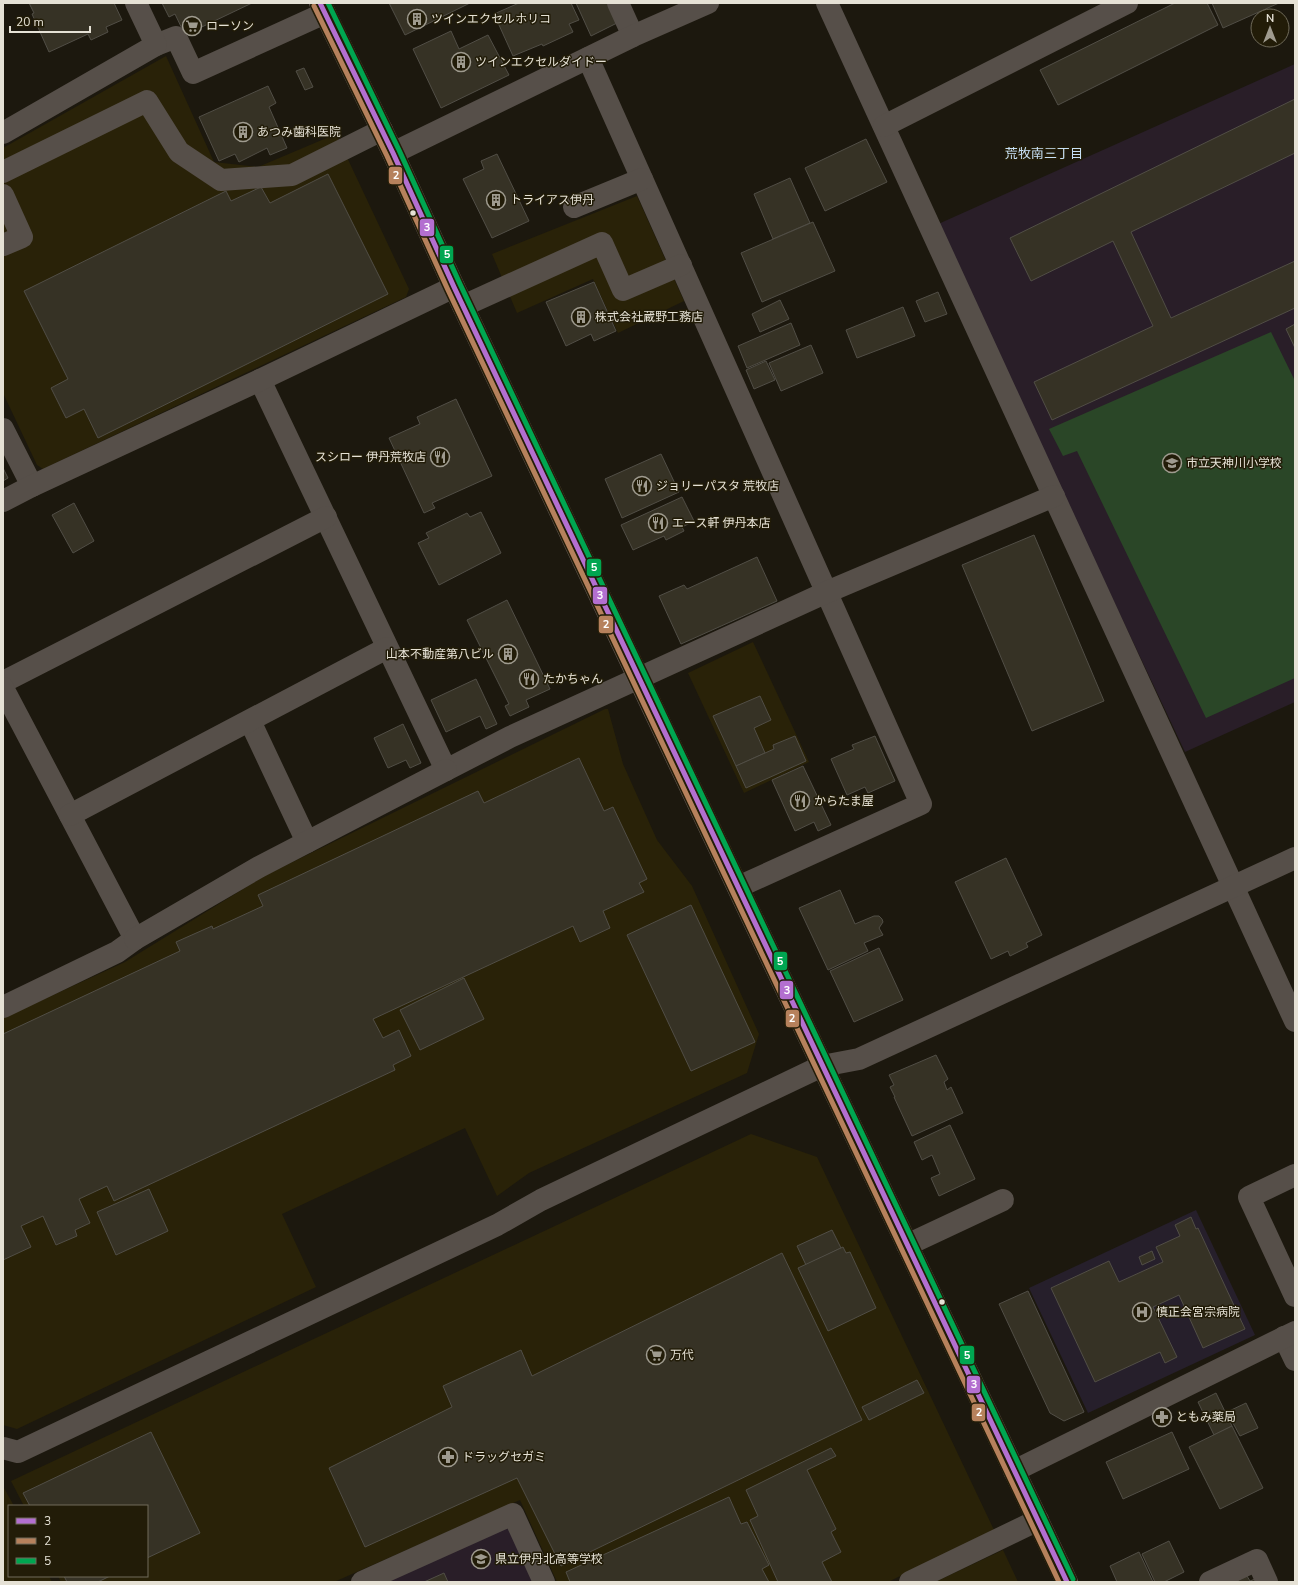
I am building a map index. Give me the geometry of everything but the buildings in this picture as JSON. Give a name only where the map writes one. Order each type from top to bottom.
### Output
[{"type":"main road","points":[[323,6],[639,679],[1067,1582]]},
{"type":"street","points":[[136,3],[156,45]]},
{"type":"street","points":[[618,3],[634,36]]},
{"type":"street","points":[[393,153],[634,36],[708,3]]},
{"type":"street","points":[[827,3],[1232,886],[1295,1020]]},
{"type":"street","points":[[884,126],[1126,3]]},
{"type":"street","points":[[3,133],[156,45],[176,37],[193,73],[323,6]]},
{"type":"street","points":[[588,58],[921,804],[738,887]]},
{"type":"street","points":[[3,172],[147,101],[179,152],[221,180],[292,175],[382,130]]},
{"type":"street","points":[[574,207],[642,179]]},
{"type":"street","points":[[3,195],[22,237],[3,245]]},
{"type":"street","points":[[3,501],[32,486],[260,380],[459,297],[602,243],[623,290],[681,265]]},
{"type":"street","points":[[260,380],[446,770]]},
{"type":"street","points":[[3,428],[32,486]]},
{"type":"street","points":[[3,1007],[117,952],[135,939],[259,867],[510,737],[826,592],[1054,496]]},
{"type":"street","points":[[3,682],[326,517]]},
{"type":"street","points":[[70,815],[387,648]]},
{"type":"street","points":[[3,688],[135,939]]},
{"type":"street","points":[[250,721],[307,842]]},
{"type":"street","points":[[3,1448],[18,1452],[497,1225],[541,1200],[822,1066],[859,1059],[1295,858]]},
{"type":"street","points":[[1295,1176],[1249,1197],[1295,1296]]},
{"type":"street","points":[[908,1245],[1004,1200]]},
{"type":"street","points":[[1014,1471],[1290,1335],[1295,1360]]},
{"type":"street","points":[[362,1582],[513,1514],[544,1582]]},
{"type":"street","points":[[910,1582],[1038,1520]]},
{"type":"street","points":[[1210,1582],[1257,1560],[1266,1582]]},
{"type":"shaded area","points":[[166,56],[214,162],[258,167],[336,134],[409,289],[406,297],[43,469],[37,465],[3,393],[3,148]]},
{"type":"shaded area","name":"市立天神川小学校","points":[[1295,64],[1295,702],[1185,752],[936,225]]},
{"type":"shaded area","points":[[637,196],[684,301],[618,333],[593,279],[517,313],[492,254]]},
{"type":"shaded area","points":[[753,642],[809,762],[744,793],[688,673]]},
{"type":"shaded area","points":[[605,709],[608,709],[623,764],[657,840],[692,886],[759,1034],[747,1073],[529,1173],[497,1196],[465,1128],[282,1214],[316,1287],[17,1429],[3,1425],[3,1018],[125,962],[264,876]]},
{"type":"shaded area","points":[[751,1134],[817,1157],[994,1530],[888,1582],[557,1582],[520,1500],[334,1582],[61,1582],[58,1577],[148,1577],[148,1505],[23,1505],[11,1481]]},
{"type":"shaded area","name":"慎正会宮宗病院","points":[[1196,1210],[1255,1335],[1088,1413],[1029,1288]]},
{"type":"shaded area","points":[[4,1488],[13,1505],[8,1505],[8,1577],[50,1577],[52,1582],[3,1582]]},
{"type":"shaded area","name":"県立伊丹北高等学校","points":[[504,1527],[518,1535],[537,1582],[382,1582]]},
{"type":"shaded area","points":[[1003,1550],[1018,1582],[935,1582]]},
{"type":"green space","points":[[1271,332],[1295,381],[1295,678],[1206,718],[1077,451],[1063,456],[1049,429]]},
{"type":"transit line","name":"3","points":[[320,3],[393,153],[454,287],[1067,1582]]},
{"type":"transit line","name":"5","points":[[328,3],[399,150],[460,284],[1073,1579]]},
{"type":"transit line","name":"2","points":[[314,6],[387,156],[448,290],[1059,1582]]},
{"type":"place","name":"ツインエクセルホリコ","points":[[417,19]]},
{"type":"place","name":"ローソン","points":[[192,26]]},
{"type":"place","name":"ツインエクセルダイドー","points":[[461,62]]},
{"type":"place","name":"あつみ歯科医院","points":[[243,132]]},
{"type":"place","name":"トライアス伊丹","points":[[496,200]]},
{"type":"place","name":"株式会社蔵野工務店","points":[[581,317]]},
{"type":"place","name":"スシロー 伊丹荒牧店","points":[[440,457]]},
{"type":"place","name":"市立天神川小学校","points":[[1172,463]]},
{"type":"place","name":"ジョリーパスタ 荒牧店","points":[[642,486]]},
{"type":"place","name":"エース軒 伊丹本店","points":[[658,523]]},
{"type":"place","name":"山本不動産第八ビル","points":[[508,654]]},
{"type":"place","name":"たかちゃん","points":[[529,679]]},
{"type":"place","name":"からたま屋","points":[[800,801]]},
{"type":"place","name":"慎正会宮宗病院","points":[[1142,1312]]},
{"type":"place","name":"万代","points":[[656,1355]]},
{"type":"place","name":"ともみ薬局","points":[[1162,1417]]},
{"type":"place","name":"ドラッグセガミ","points":[[448,1457]]},
{"type":"place","name":"県立伊丹北高等学校","points":[[481,1559]]},
{"type":"district","name":"荒牧南三丁目","points":[[1044,153]]}]
